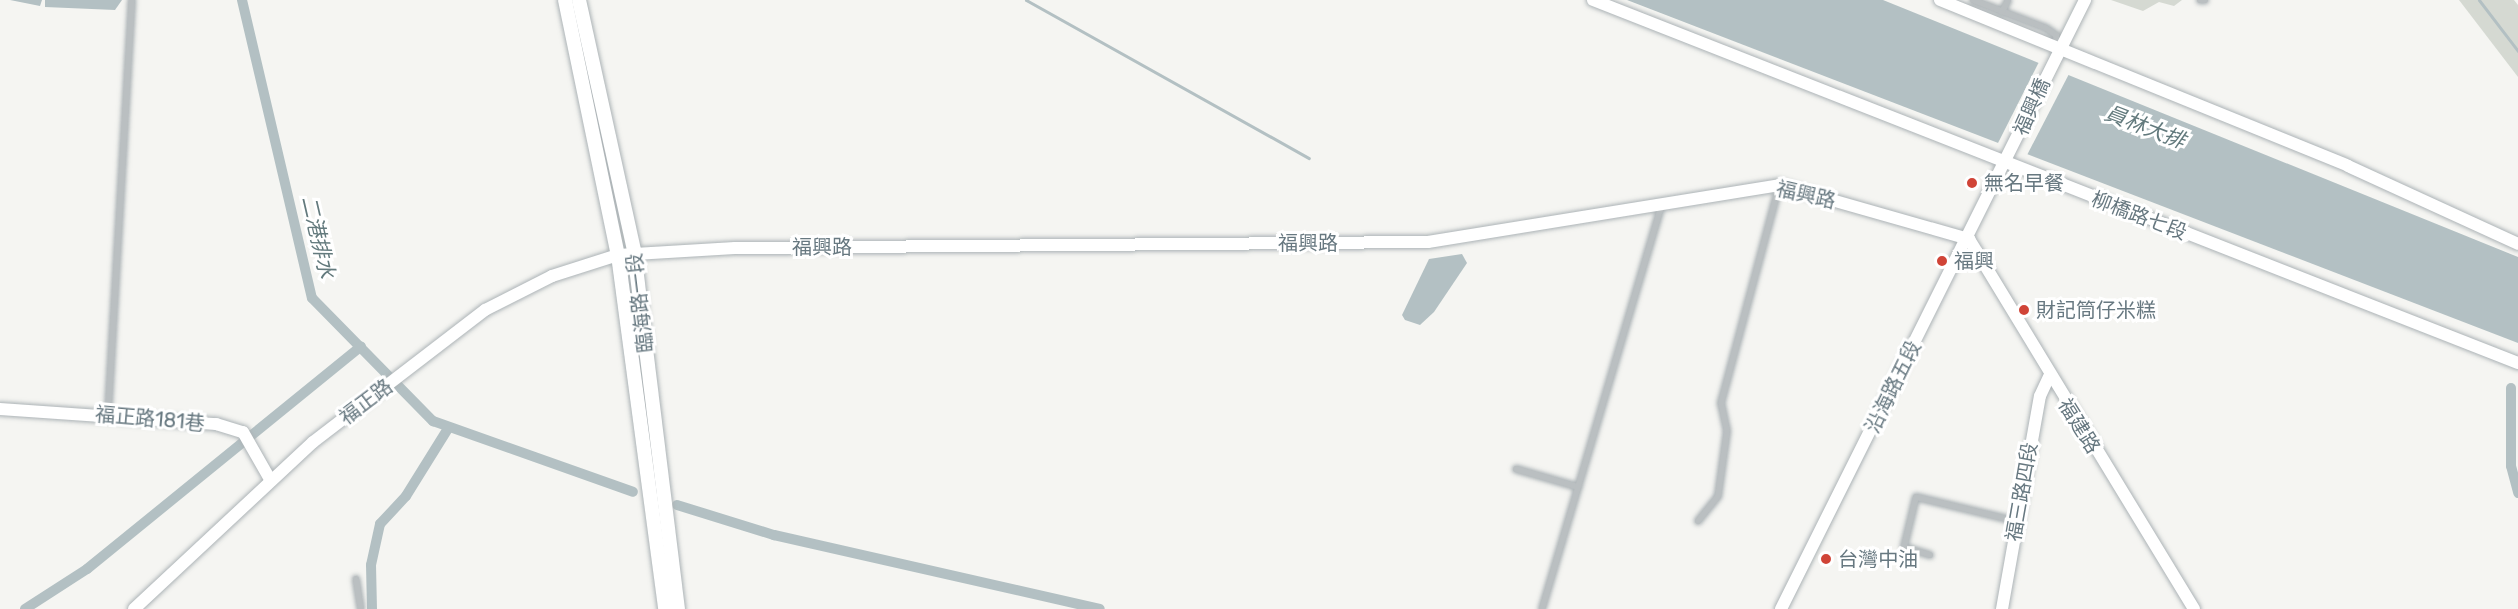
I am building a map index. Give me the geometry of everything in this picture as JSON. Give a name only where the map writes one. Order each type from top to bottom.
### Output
[{"type":"main road","name":"臨海路一段","points":[[565,0],[618,255],[665,609]]},
{"type":"main road","name":"臨海路一段","points":[[579,0],[634,251],[678,609]]},
{"type":"street","points":[[108,414],[132,0]]},
{"type":"street","name":"柳橋路七段","points":[[1593,0],[2006,165],[2518,363]]},
{"type":"street","points":[[1940,0],[2348,166],[2518,244]]},
{"type":"street","points":[[1973,0],[2046,28],[2056,35],[2057,48]]},
{"type":"street","points":[[2002,12],[2008,0]]},
{"type":"street","points":[[2057,48],[2085,0]]},
{"type":"street","points":[[2200,0],[2205,0]]},
{"type":"street","name":"福興橋","points":[[2006,165],[2057,48]]},
{"type":"street","name":"沿海路五段","points":[[1781,609],[2006,165]]},
{"type":"street","points":[[1698,522],[1718,496],[1727,431],[1721,403],[1779,185]]},
{"type":"street","name":"福興路","points":[[634,251],[1428,242],[1779,185],[1969,239]]},
{"type":"street","points":[[1542,609],[1662,205]]},
{"type":"street","name":"福建路","points":[[1969,239],[2049,377],[2194,609]]},
{"type":"street","name":"福正路","points":[[134,609],[313,442],[518,291],[634,251]]},
{"type":"street","name":"福三路四段","points":[[2002,609],[2040,396],[2049,377]]},
{"type":"street","name":"福正路181巷","points":[[0,409],[108,414],[216,424],[243,432],[271,481]]},
{"type":"street","points":[[1516,469],[1578,487]]},
{"type":"street","points":[[1930,555],[1904,547],[1916,497],[2016,521]]},
{"type":"street","points":[[356,579],[362,609]]},
{"type":"shaded area","points":[[2111,0],[2182,0],[2174,6],[2159,2],[2143,11]]},
{"type":"shaded area","points":[[2459,0],[2514,0],[2518,5],[2518,77]]},
{"type":"water","points":[[10,0],[42,0],[40,6]]},
{"type":"water","points":[[45,0],[122,0],[115,10],[45,7]]},
{"type":"water","name":"員林大排","points":[[1627,0],[1883,0],[2518,257],[2518,343]]},
{"type":"water","points":[[1462,254],[1467,263],[1434,312],[1420,325],[1405,320],[1402,315],[1429,259]]},
{"type":"pier","points":[[2040,60],[2070,72],[2025,159],[1996,147]]},
{"type":"waterway","name":"二港排水","points":[[242,0],[312,298],[433,421],[633,492]]},
{"type":"waterway","points":[[1026,0],[1309,158]]},
{"type":"waterway","points":[[2479,0],[2518,51]]},
{"type":"waterway","points":[[25,609],[87,569],[361,346]]},
{"type":"waterway","points":[[2511,388],[2511,466],[2518,493]]},
{"type":"waterway","points":[[372,609],[371,565],[380,524],[406,496],[449,427]]},
{"type":"waterway","points":[[677,505],[774,535],[1100,609]]},
{"type":"place","name":"無名早餐","points":[[1972,183]]},
{"type":"place","name":"福興","points":[[1942,261]]},
{"type":"place","name":"財記筒仔米糕","points":[[2024,310]]},
{"type":"place","name":"台灣中油","points":[[1826,559]]}]
